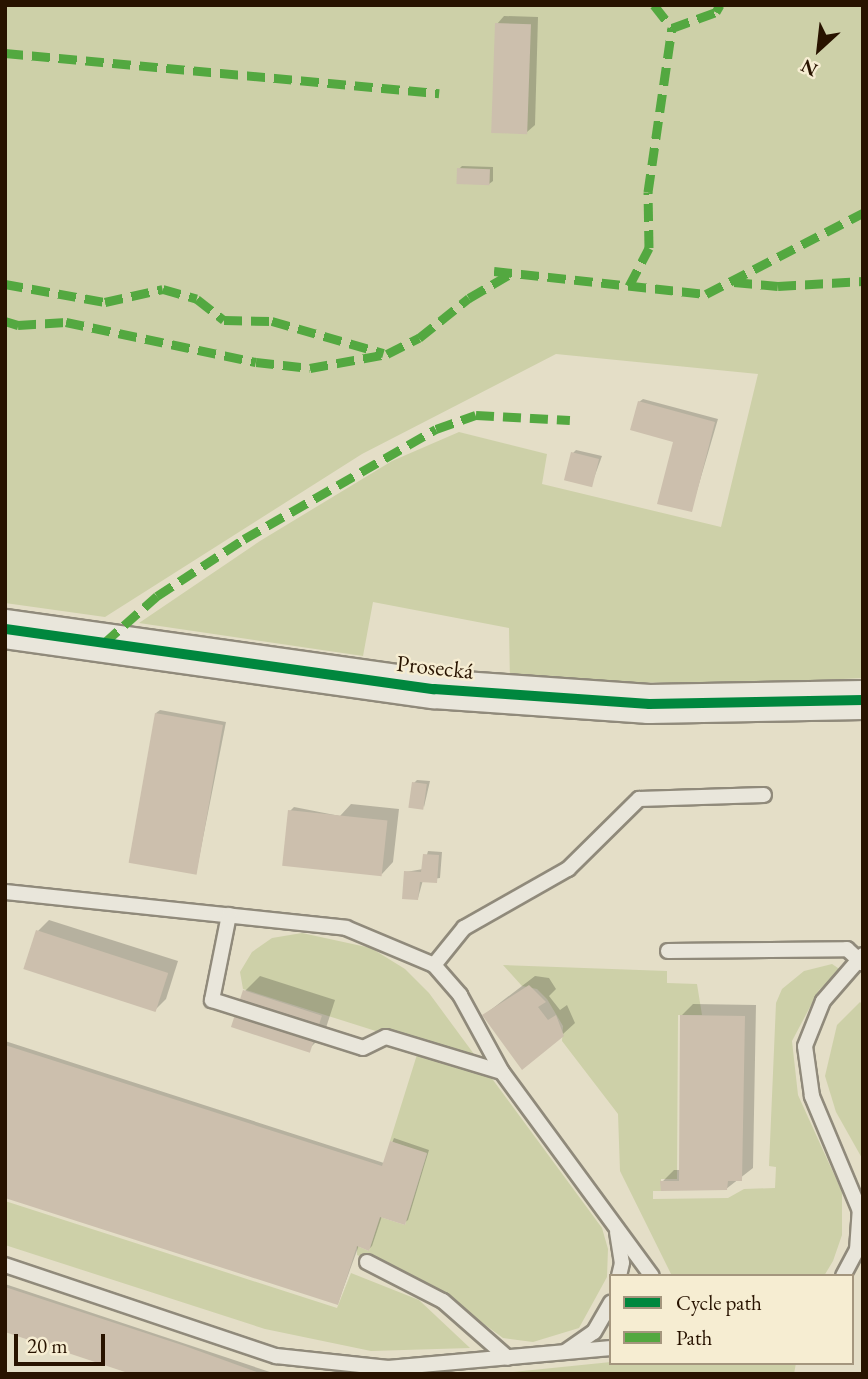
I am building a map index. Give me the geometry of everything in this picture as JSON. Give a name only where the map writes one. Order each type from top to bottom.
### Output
[{"type":"main road","name":"Prosecká","points":[[5,629],[434,689],[649,704],[863,700]]},
{"type":"lane","points":[[434,965],[464,928],[568,869],[639,799],[765,795]]},
{"type":"lane","points":[[5,892],[346,928],[434,965],[460,995],[502,1073],[650,1274]]},
{"type":"lane","points":[[229,915],[212,1000],[363,1048],[386,1037],[502,1073]]},
{"type":"lane","points":[[668,951],[847,949],[862,959],[823,1001],[805,1046],[812,1097],[860,1211],[858,1250],[845,1274]]},
{"type":"lane","points":[[616,1228],[622,1263],[619,1274]]},
{"type":"lane","points":[[367,1262],[443,1301],[508,1358]]},
{"type":"lane","points":[[5,1265],[316,1367],[388,1368],[609,1349]]},
{"type":"lane","points":[[563,1354],[594,1332],[609,1306]]},
{"type":"green space","points":[[5,5],[863,5],[863,678],[760,683],[510,682],[509,628],[373,602],[363,656],[139,623],[260,541],[392,461],[459,432],[547,454],[542,484],[721,527],[758,374],[556,354],[362,454],[105,617],[5,603]]},
{"type":"green space","points":[[302,933],[371,948],[405,969],[429,993],[602,1228],[608,1249],[607,1277],[579,1328],[533,1342],[503,1338],[432,1286],[357,1255],[357,1246],[369,1251],[380,1217],[405,1225],[427,1154],[390,1141],[420,1045],[243,989],[240,972],[252,952],[272,938]]},
{"type":"green space","points":[[832,964],[841,970],[819,990],[792,1041],[798,1095],[842,1192],[842,1235],[833,1261],[825,1274],[671,1274],[620,1171],[618,1114],[562,1041],[563,1026],[547,999],[537,989],[522,986],[503,965],[667,971],[667,983],[697,984],[702,1015],[678,1015],[677,1179],[661,1179],[661,1191],[653,1191],[653,1199],[728,1198],[744,1189],[775,1188],[776,1167],[769,1166],[776,1003],[782,989],[804,971]]},
{"type":"green space","points":[[860,1002],[863,1005],[863,1160],[836,1112],[825,1076],[837,1025]]},
{"type":"green space","points":[[5,1201],[337,1308],[351,1273],[419,1300],[470,1348],[371,1351],[265,1329],[5,1245]]},
{"type":"green space","points":[[609,1362],[609,1365],[796,1365],[794,1374],[493,1374]]},
{"type":"building","points":[[495,23],[531,24],[527,134],[491,133]]},
{"type":"building","points":[[457,168],[490,169],[489,185],[456,184]]},
{"type":"building","points":[[638,401],[715,422],[692,512],[657,504],[673,442],[630,430]]},
{"type":"building","points":[[571,452],[599,459],[592,487],[564,480]]},
{"type":"building","points":[[155,713],[223,725],[197,875],[129,863]]},
{"type":"building","points":[[412,782],[427,784],[423,810],[408,808]]},
{"type":"building","points":[[288,810],[387,820],[382,876],[282,866]]},
{"type":"building","points":[[423,854],[439,855],[437,883],[420,882],[418,900],[402,899],[404,871],[421,872]]},
{"type":"building","points":[[36,930],[168,973],[156,1012],[23,969]]},
{"type":"building","points":[[529,985],[546,1002],[538,1007],[548,1020],[556,1015],[564,1036],[522,1070],[482,1015]]},
{"type":"building","points":[[243,990],[322,1016],[310,1053],[231,1027]]},
{"type":"building","points":[[680,1015],[745,1016],[742,1181],[728,1181],[727,1190],[661,1191],[660,1181],[679,1181]]},
{"type":"building","points":[[5,1045],[382,1166],[390,1141],[427,1153],[405,1225],[380,1217],[369,1251],[357,1246],[338,1305],[5,1198]]},
{"type":"building","points":[[5,1287],[262,1374],[131,1374],[5,1332]]},
{"type":"marked path","points":[[654,5],[672,28]]},
{"type":"marked path","points":[[629,286],[649,248],[648,192],[672,28],[716,12],[720,5]]},
{"type":"marked path","points":[[5,53],[439,93]]},
{"type":"marked path","points":[[494,271],[706,294],[863,213]]},
{"type":"marked path","points":[[5,321],[18,325],[66,322],[256,362],[310,368],[387,354],[419,338],[469,298],[512,273]]},
{"type":"marked path","points":[[734,282],[778,286],[863,281]]},
{"type":"marked path","points":[[5,284],[105,302],[163,289],[197,299],[224,320],[272,321],[383,353]]},
{"type":"marked path","points":[[104,643],[157,596],[244,539],[436,429],[476,415],[570,420]]},
{"type":"cycle path","points":[[5,629],[434,689],[649,704],[863,700]]}]
